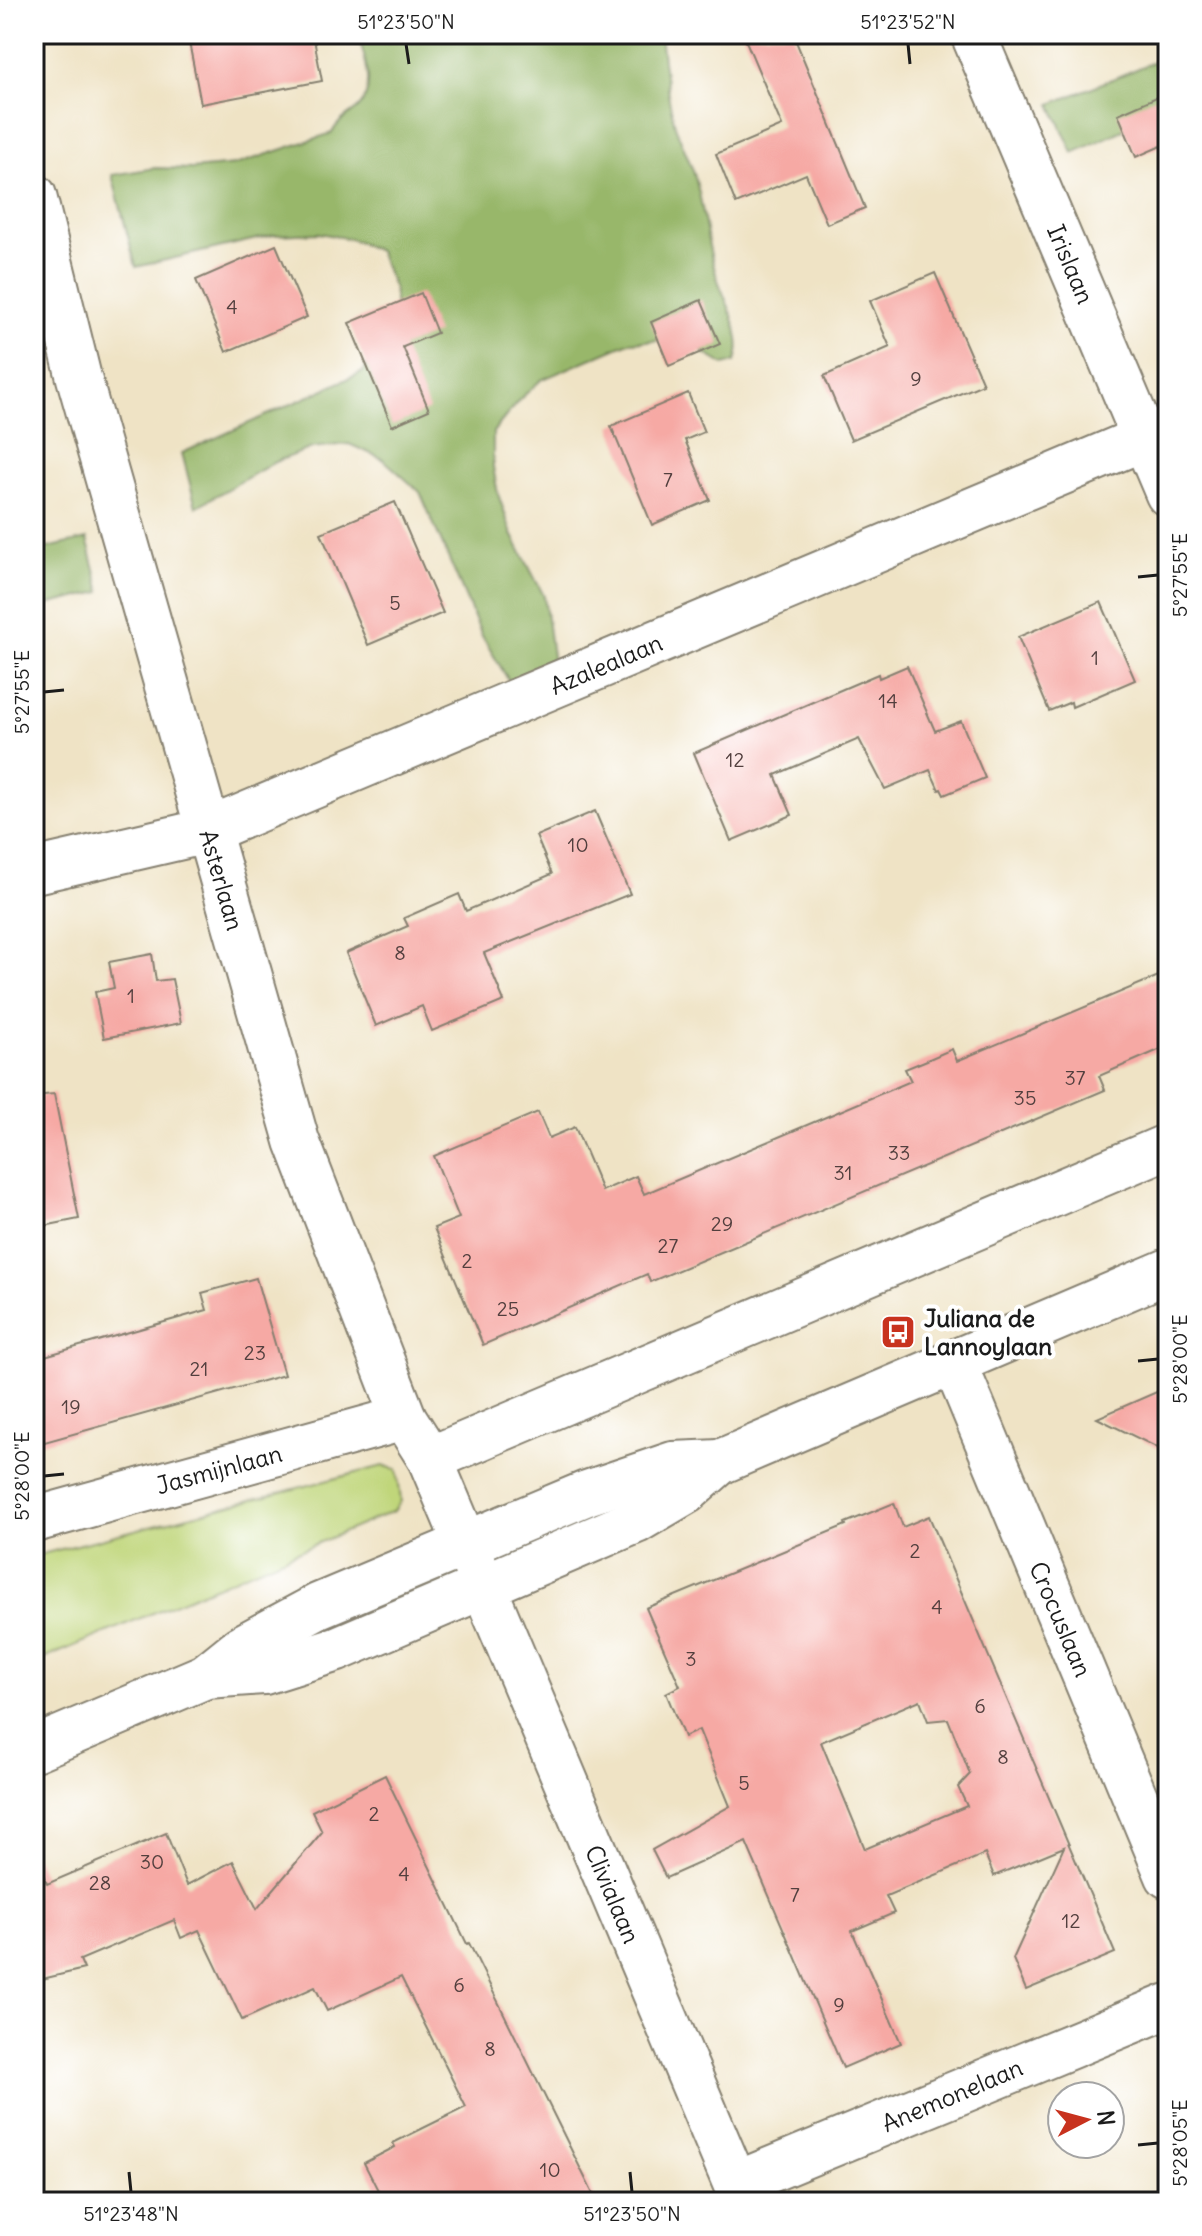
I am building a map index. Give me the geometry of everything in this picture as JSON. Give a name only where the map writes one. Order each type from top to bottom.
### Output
[{"type":"street","name":"Irislaan","points":[[973,34],[1156,433],[1168,494]]},
{"type":"street","name":"Asterlaan","points":[[34,196],[79,378],[297,1141],[404,1418],[430,1459],[466,1544]]},
{"type":"street","name":"Azalealaan","points":[[34,871],[207,831],[1156,433]]},
{"type":"street","points":[[430,1459],[1168,1146]]},
{"type":"street","points":[[206,1676],[264,1672],[325,1653],[636,1521],[687,1491],[720,1462],[1168,1271]]},
{"type":"street","name":"Crocuslaan","points":[[954,1362],[1168,1876]]},
{"type":"street","name":"Jasmijnlaan","points":[[34,1520],[404,1418]]},
{"type":"street","points":[[34,1749],[206,1676],[242,1647],[318,1606],[466,1544],[617,1481],[673,1464],[720,1462]]},
{"type":"street","name":"Clivialaan","points":[[466,1544],[740,2193]]},
{"type":"street","name":"Anemonelaan","points":[[740,2193],[1168,2006]]},
{"type":"green space","points":[[358,34],[660,34],[675,125],[695,177],[714,267],[737,333],[739,343],[735,362],[724,365],[681,339],[629,342],[541,380],[519,400],[493,432],[493,467],[498,494],[512,534],[544,596],[553,663],[509,681],[482,636],[420,492],[383,459],[349,444],[312,448],[275,462],[196,507],[182,453],[363,372],[394,316],[394,289],[378,251],[351,239],[319,233],[274,235],[136,267],[112,175],[155,168],[235,165],[332,133],[341,121],[359,107],[367,90],[368,72]]},
{"type":"green space","points":[[1168,56],[1168,113],[1073,153],[1051,104]]},
{"type":"green space","points":[[87,539],[101,592],[34,608],[34,551]]},
{"type":"green space","points":[[383,1466],[397,1469],[401,1501],[394,1511],[34,1663],[34,1556]]},
{"type":"building","points":[[194,34],[313,34],[322,81],[201,104],[189,42],[196,41]]},
{"type":"building","points":[[743,34],[793,34],[865,208],[827,224],[806,174],[736,204],[716,154],[782,126]]},
{"type":"building","points":[[1168,92],[1168,143],[1136,157],[1118,114]]},
{"type":"building","points":[[276,245],[307,317],[226,352],[196,280]]},
{"type":"building","points":[[935,273],[983,384],[851,440],[824,376],[890,347],[870,301]]},
{"type":"building","points":[[421,293],[437,333],[403,347],[429,410],[392,426],[349,323]]},
{"type":"building","points":[[701,300],[720,344],[669,366],[651,322]]},
{"type":"building","points":[[688,393],[704,432],[685,440],[710,500],[652,525],[611,426]]},
{"type":"building","points":[[395,502],[443,613],[368,645],[321,533]]},
{"type":"building","points":[[1101,602],[1135,680],[1072,707],[1071,702],[1049,711],[1018,637]]},
{"type":"building","points":[[907,666],[935,731],[961,721],[985,778],[944,795],[930,770],[885,789],[859,739],[775,775],[792,815],[731,841],[694,753],[878,674],[879,678]]},
{"type":"building","points":[[595,811],[630,894],[484,953],[504,1001],[432,1031],[422,1006],[376,1026],[346,953],[408,926],[404,918],[459,894],[466,911],[552,874],[536,836]]},
{"type":"building","points":[[152,954],[156,981],[172,979],[181,1023],[104,1038],[95,992],[114,988],[109,962]]},
{"type":"building","points":[[1168,972],[1168,1046],[1099,1076],[1105,1090],[650,1282],[647,1274],[483,1345],[434,1228],[459,1218],[434,1156],[538,1112],[549,1138],[575,1127],[602,1191],[636,1176],[644,1194],[911,1081],[905,1069],[952,1049],[957,1061]]},
{"type":"building","points":[[54,1094],[79,1219],[34,1228],[34,1096]]},
{"type":"building","points":[[256,1278],[284,1375],[34,1445],[34,1359],[207,1310],[202,1293]]},
{"type":"building","points":[[1168,1387],[1168,1453],[1097,1418]]},
{"type":"building","points":[[894,1503],[903,1527],[929,1516],[1115,1953],[1026,1990],[1013,1959],[1064,1847],[994,1876],[985,1854],[886,1896],[894,1913],[852,1931],[901,2043],[843,2068],[746,1842],[666,1878],[652,1850],[730,1806],[699,1730],[684,1737],[666,1693],[680,1686],[646,1608]],"holes":[[[920,1700],[928,1721],[948,1719],[970,1774],[958,1787],[967,1806],[865,1849],[821,1742]]]},
{"type":"building","points":[[385,1775],[597,2202],[384,2202],[364,2163],[395,2147],[393,2143],[466,2107],[401,1977],[327,2011],[315,1987],[242,2020],[199,1930],[181,1938],[174,1920],[80,1960],[84,1969],[34,1981],[34,1853],[47,1884],[166,1833],[187,1885],[233,1861],[257,1909],[322,1832],[312,1811]]},
{"type":"place","name":"Juliana de Lannoylaan","points":[[898,1332]]}]
